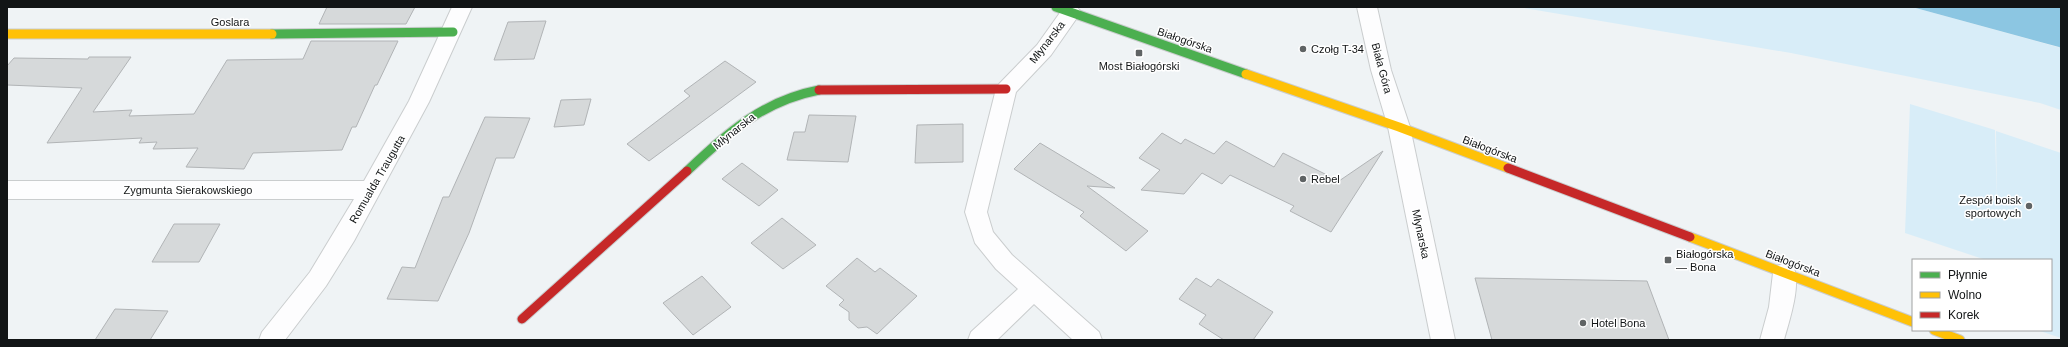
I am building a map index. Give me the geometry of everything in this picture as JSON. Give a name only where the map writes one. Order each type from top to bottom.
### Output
[{"type":"street","name":"Romualda Traugutta","points":[[271,340],[318,279],[346,234],[369,190],[412,116],[453,32],[462,7]]},
{"type":"street","name":"Biała Góra","points":[[1367,7],[1381,70],[1399,127]]},
{"type":"street","name":"Białogórska","points":[[1063,9],[1399,127],[1912,322]]},
{"type":"street","name":"Młynarska","points":[[522,319],[737,126],[772,102],[805,90],[1006,89],[1044,50],[1063,9]]},
{"type":"street","name":"Goslara","points":[[7,34],[453,32]]},
{"type":"street","points":[[1006,89],[976,212],[983,236],[1004,262],[1033,290],[1090,340]]},
{"type":"street","name":"Młynarska","points":[[1399,127],[1443,340]]},
{"type":"street","name":"Zygmunta Sierakowskiego","points":[[7,190],[369,190]]},
{"type":"street","points":[[1772,340],[1781,307],[1784,273]]},
{"type":"street","points":[[980,340],[1033,290]]},
{"type":"street","points":[[1937,331],[1960,340]]},
{"type":"shaded area","points":[[1518,7],[1912,7],[2061,48],[2061,110],[2040,103],[1791,53]]},
{"type":"shaded area","points":[[1910,104],[1995,130],[1997,209],[1996,131],[2061,153],[2061,338],[2040,331],[2052,331],[2052,259],[1983,259],[1905,233]]},
{"type":"water","points":[[1912,7],[2061,7],[2061,48],[2059,47]]},
{"type":"building","points":[[327,7],[415,7],[406,24],[319,24]]},
{"type":"building","points":[[546,21],[534,59],[494,60],[508,22]]},
{"type":"building","points":[[311,41],[398,41],[377,85],[375,85],[356,127],[352,127],[342,150],[253,153],[244,169],[186,167],[198,148],[153,149],[157,142],[139,143],[142,138],[47,143],[82,88],[7,85],[7,66],[14,58],[88,59],[89,57],[131,57],[93,112],[132,110],[129,116],[194,114],[227,60],[303,59]]},
{"type":"building","points":[[725,61],[756,82],[649,161],[627,144],[690,96],[684,91]]},
{"type":"building","points":[[591,99],[584,125],[554,127],[561,100]]},
{"type":"building","points":[[809,115],[856,116],[848,162],[787,160],[794,132],[805,132]]},
{"type":"building","points":[[485,117],[530,118],[514,158],[496,158],[469,233],[438,301],[387,299],[402,267],[415,268],[443,197],[449,197]]},
{"type":"building","points":[[963,124],[963,162],[915,163],[917,125]]},
{"type":"building","points":[[1162,133],[1181,144],[1185,139],[1214,154],[1226,141],[1274,167],[1283,153],[1339,181],[1383,151],[1331,232],[1290,211],[1294,206],[1230,175],[1222,184],[1202,173],[1184,194],[1141,190],[1160,170],[1139,158]]},
{"type":"building","points":[[1040,143],[1115,188],[1087,186],[1148,231],[1126,251],[1080,216],[1084,212],[1014,169]]},
{"type":"building","points":[[742,163],[778,190],[759,206],[722,179]]},
{"type":"building","points":[[782,218],[816,245],[783,269],[751,243]]},
{"type":"building","points":[[174,224],[220,224],[199,262],[152,262]]},
{"type":"building","points":[[857,258],[875,272],[880,268],[917,296],[877,334],[867,327],[858,328],[849,320],[849,312],[839,305],[844,300],[826,286]]},
{"type":"building","points":[[702,276],[731,307],[693,335],[663,303]]},
{"type":"building","points":[[1196,278],[1211,287],[1218,279],[1273,312],[1253,340],[1224,340],[1199,324],[1206,315],[1179,299]]},
{"type":"building","points":[[1475,278],[1647,281],[1669,340],[1492,340]]},
{"type":"building","points":[[115,309],[168,311],[150,340],[95,340]]},
{"type":"traffic: fast","points":[[1056,7],[1246,74]]},
{"type":"traffic: fast","points":[[272,34],[453,32]]},
{"type":"traffic: fast","points":[[687,171],[716,144],[763,109],[781,100],[799,94],[819,90]]},
{"type":"traffic: slow","points":[[7,34],[272,34]]},
{"type":"traffic: slow","points":[[1246,74],[1399,127],[1508,168]]},
{"type":"traffic: slow","points":[[1690,237],[1912,322]]},
{"type":"traffic: slow","points":[[1937,331],[1960,340]]},
{"type":"traffic: jam","points":[[819,90],[1006,89]]},
{"type":"traffic: jam","points":[[1508,168],[1690,237]]},
{"type":"traffic: jam","points":[[522,319],[687,171]]},
{"type":"place","name":"Czołg T-34","points":[[1303,49]]},
{"type":"place","name":"Most Białogórski","points":[[1139,53]]},
{"type":"place","name":"Rebel","points":[[1303,179]]},
{"type":"place","name":"Zespół boisk sportowych","points":[[2029,206]]},
{"type":"place","name":"Białogórska — Bona","points":[[1668,260]]},
{"type":"place","name":"Hotel Bona","points":[[1583,323]]}]
